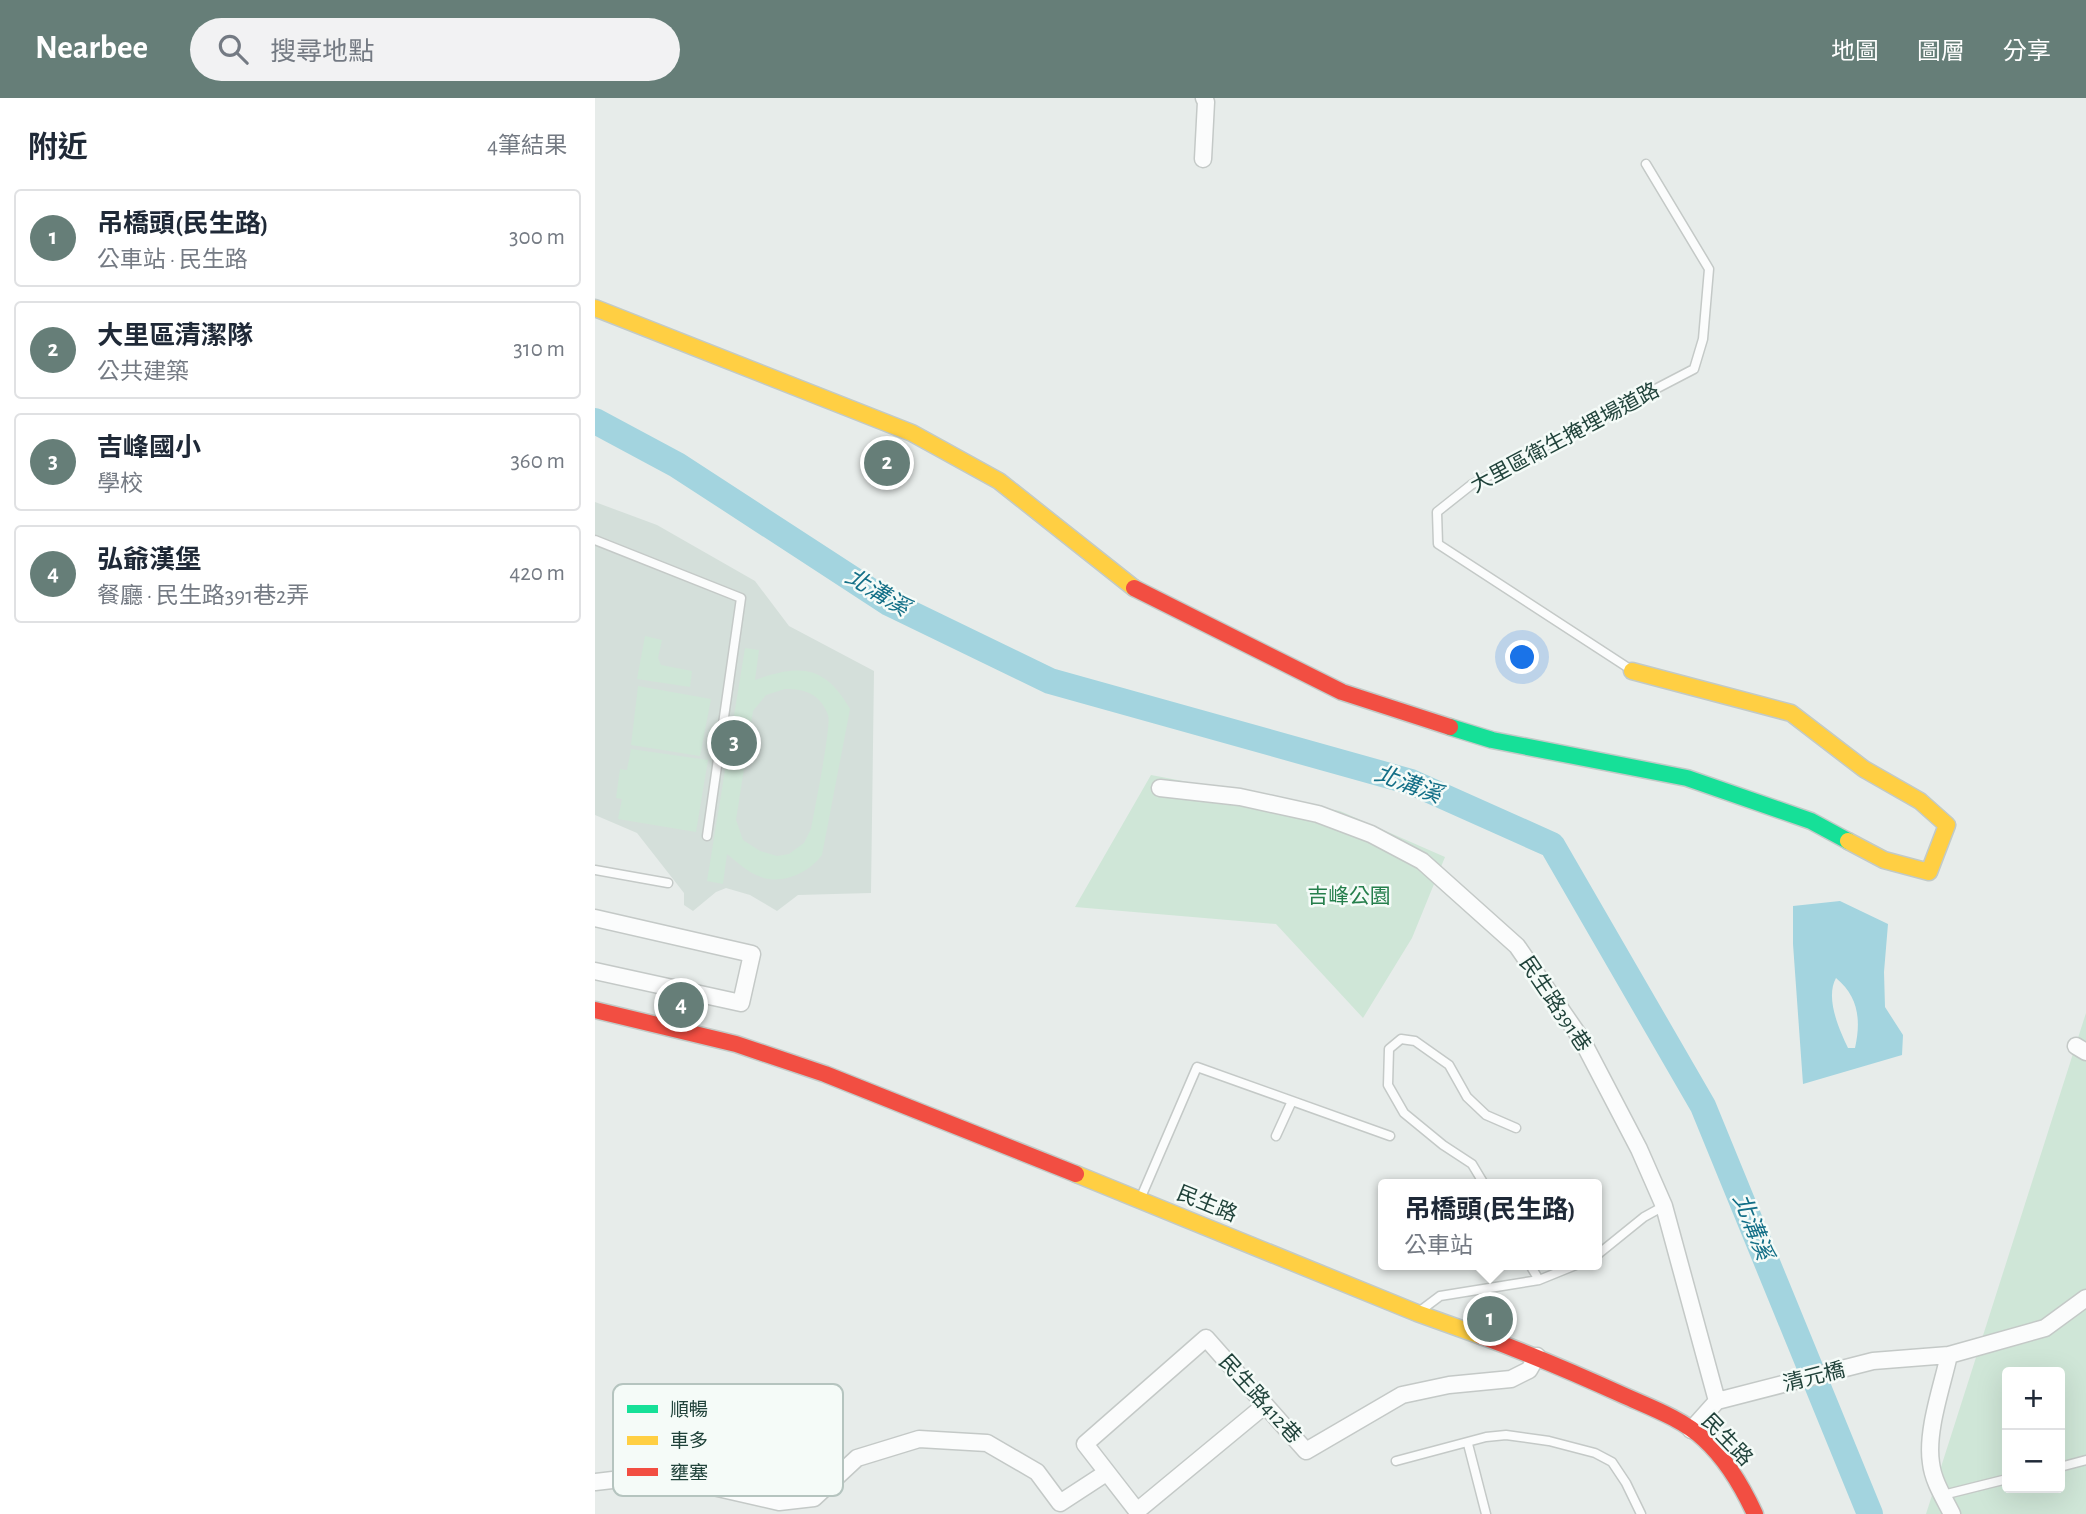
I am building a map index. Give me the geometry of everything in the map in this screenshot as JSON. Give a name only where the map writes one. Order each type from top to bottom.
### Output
[{"type":"street","points":[[1203,159],[1205,98]]},
{"type":"street","points":[[595,308],[912,433],[999,481],[1135,589],[1342,692],[1492,740],[1687,778],[1811,821],[1884,860],[1929,872],[1947,825],[1920,801],[1864,769],[1791,713],[1632,671]]},
{"type":"street","name":"民生路391巷","points":[[1160,788],[1240,797],[1318,814],[1371,834],[1422,861],[1517,946],[1582,1041],[1639,1149],[1664,1206],[1717,1401]]},
{"type":"street","points":[[595,918],[752,954],[741,1003],[595,971]]},
{"type":"street","name":"民生路","points":[[595,1010],[736,1044],[825,1074],[1417,1313],[1537,1356],[1675,1419],[1691,1430],[1713,1450],[1741,1483],[1755,1514]]},
{"type":"street","name":"清元橋","points":[[1717,1401],[1866,1363],[1949,1355],[2045,1328],[2086,1298]]},
{"type":"street","name":"民生路412巷","points":[[1106,1473],[1085,1444],[1206,1338],[1263,1406],[1306,1451],[1402,1395],[1449,1385],[1511,1379],[1529,1370],[1537,1356]]},
{"type":"street","points":[[1949,1355],[1930,1447],[1931,1464],[1952,1514]]},
{"type":"street","points":[[1691,1430],[1717,1401]]},
{"type":"street","points":[[843,1471],[857,1458],[919,1438],[987,1443],[1037,1472],[1060,1503],[1106,1473],[1137,1511],[1263,1406]]},
{"type":"street","points":[[595,1482],[613,1480]]},
{"type":"street","points":[[753,1496],[779,1502],[815,1496]]},
{"type":"lane","name":"大里區衛生掩埋場道路","points":[[1632,671],[1438,544],[1437,512],[1471,485],[1694,369],[1703,339],[1709,269],[1646,164]]},
{"type":"lane","points":[[595,540],[741,598],[707,836]]},
{"type":"lane","points":[[595,870],[668,883]]},
{"type":"lane","points":[[1481,1179],[1472,1164],[1444,1146],[1404,1113],[1388,1085],[1389,1049],[1401,1039],[1415,1041],[1449,1065],[1467,1097],[1486,1115],[1516,1128]]},
{"type":"lane","points":[[1140,1200],[1196,1067],[1389,1136]]},
{"type":"lane","points":[[1276,1136],[1292,1101]]},
{"type":"lane","points":[[1602,1251],[1644,1217],[1664,1206]]},
{"type":"lane","points":[[1533,1270],[1539,1280]]},
{"type":"lane","points":[[1417,1313],[1440,1296],[1539,1280],[1564,1270]]},
{"type":"lane","points":[[1396,1461],[1468,1444],[1486,1437],[1506,1435],[1549,1441],[1595,1453],[1612,1462],[1641,1514]]},
{"type":"lane","points":[[1468,1444],[1486,1514]]},
{"type":"lane","points":[[2065,1466],[2086,1460]]},
{"type":"lane","points":[[1943,1495],[2002,1480]]},
{"type":"shaded area","points":[[595,502],[657,525],[755,581],[789,626],[874,671],[871,893],[798,895],[777,911],[750,895],[726,888],[716,892],[693,911],[684,905],[684,893],[637,833],[595,815]]},
{"type":"green space","points":[[645,636],[662,640],[658,658],[661,665],[692,671],[690,687],[637,679]]},
{"type":"green space","points":[[745,648],[759,650],[755,680],[785,672],[810,672],[831,684],[850,709],[822,855],[800,873],[773,879],[750,872],[727,854],[723,884],[707,881]],"holes":[[[793,689],[811,694],[821,702],[829,722],[811,829],[804,843],[789,854],[777,856],[760,851],[743,840],[736,820],[753,711],[766,695]]]},
{"type":"green space","points":[[638,686],[711,699],[700,756],[631,745]]},
{"type":"green space","points":[[631,749],[708,760],[696,832],[618,819],[622,799],[616,798],[620,769],[627,770]]},
{"type":"green space","name":"吉峰公園","points":[[1151,775],[1340,811],[1445,857],[1412,938],[1363,1018],[1276,924],[1075,907]]},
{"type":"green space","points":[[2086,1013],[2086,1514],[1926,1514]]},
{"type":"water","points":[[1840,901],[1888,924],[1884,972],[1885,1007],[1903,1035],[1902,1055],[1803,1084],[1793,944],[1793,906]],"holes":[[[1836,978],[1854,1001],[1858,1019],[1855,1048],[1848,1048],[1837,1023],[1833,1004]]]},
{"type":"waterway","name":"北溝溪","points":[[595,421],[677,465],[889,603],[1050,681],[1411,782],[1552,845],[1703,1106],[1870,1514]]},
{"type":"traffic: fast","points":[[1450,727],[1492,740],[1687,778],[1811,821],[1848,841]]},
{"type":"traffic: slow","points":[[595,308],[912,433],[999,481],[1134,588]]},
{"type":"traffic: slow","points":[[1632,671],[1791,713],[1864,769],[1920,801],[1947,825],[1929,872],[1884,860],[1848,841]]},
{"type":"traffic: slow","points":[[1076,1174],[1417,1313],[1481,1336]]},
{"type":"traffic: jam","points":[[1134,588],[1342,692],[1450,727]]},
{"type":"traffic: jam","points":[[595,1010],[736,1044],[825,1074],[1076,1174]]},
{"type":"traffic: jam","points":[[1481,1336],[1589,1380],[1686,1426],[1704,1439],[1727,1465],[1755,1514]]},
{"type":"place","name":"大里區清潔隊","points":[[887,463]]},
{"type":"place","name":"吉峰國小","points":[[734,743]]},
{"type":"place","name":"弘爺漢堡","points":[[681,1005]]},
{"type":"place","name":"吊橋頭(民生路)","points":[[1490,1319]]}]
